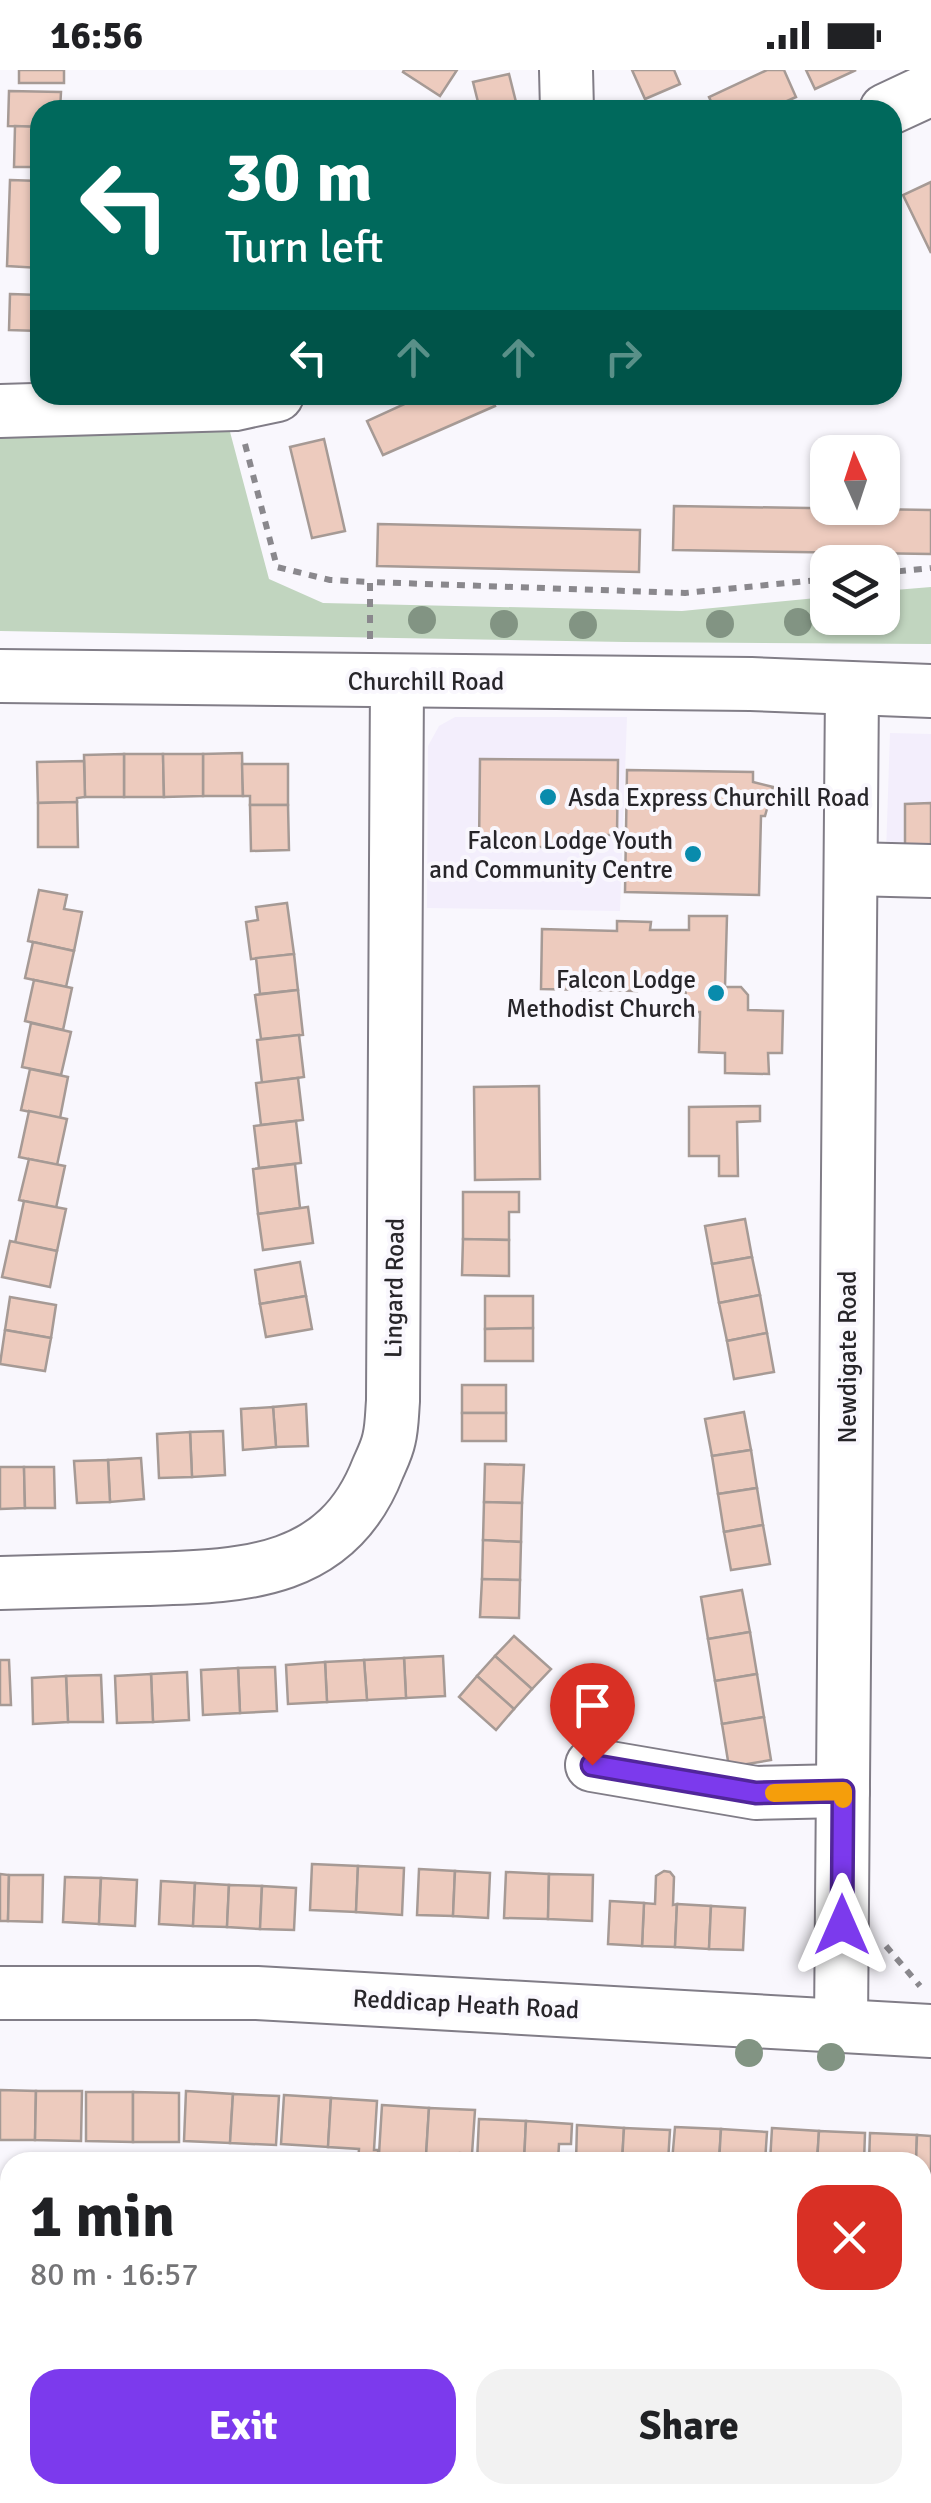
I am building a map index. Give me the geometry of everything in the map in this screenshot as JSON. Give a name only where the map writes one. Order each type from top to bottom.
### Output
[{"type":"street","points":[[566,70],[567,100]]},
{"type":"street","points":[[902,103],[931,89]]},
{"type":"street","points":[[0,411],[128,405]]},
{"type":"street","name":"Churchill Road","points":[[0,676],[751,684],[931,690]]},
{"type":"street","name":"Lingard Road","points":[[0,1584],[200,1578],[249,1571],[295,1559],[334,1536],[353,1517],[370,1490],[389,1441],[393,1401],[384,681]]},
{"type":"street","name":"Newdigate Road","points":[[842,2025],[864,1951],[843,1791],[852,689]]},
{"type":"street","points":[[851,868],[931,871]]},
{"type":"street","points":[[592,1765],[756,1793],[843,1791]]},
{"type":"street","name":"Reddicap Heath Road","points":[[0,1992],[257,1993],[931,2031]]},
{"type":"path","points":[[257,405],[277,567],[330,580],[685,593],[810,581]]},
{"type":"path","points":[[900,571],[931,568]]},
{"type":"path","points":[[370,582],[384,681]]},
{"type":"shaded area","points":[[455,717],[627,717],[620,911],[427,908],[428,746],[439,726]]},
{"type":"shaded area","points":[[890,733],[931,734],[931,884],[885,883]]},
{"type":"green space","points":[[0,428],[229,428],[269,579],[323,603],[682,611],[810,599],[810,635],[900,635],[900,590],[931,587],[931,644],[0,631]]},
{"type":"building","points":[[19,70],[64,70],[64,83],[19,83]]},
{"type":"building","points":[[404,70],[457,70],[440,96]]},
{"type":"building","points":[[632,70],[674,70],[680,84],[645,99]]},
{"type":"building","points":[[767,70],[784,70],[796,97],[710,100],[709,97]]},
{"type":"building","points":[[806,70],[856,70],[815,89]]},
{"type":"building","points":[[509,74],[516,100],[478,100],[473,82]]},
{"type":"building","points":[[9,91],[61,92],[61,100],[30,100],[30,127],[8,126]]},
{"type":"building","points":[[15,126],[30,127],[30,167],[14,167]]},
{"type":"building","points":[[10,180],[30,181],[30,267],[7,266]]},
{"type":"building","points":[[931,182],[931,253],[903,195]]},
{"type":"building","points":[[10,294],[30,295],[30,331],[9,330]]},
{"type":"building","points":[[402,405],[495,406],[383,455],[367,421]]},
{"type":"building","points":[[324,439],[345,531],[312,538],[290,447]]},
{"type":"building","points":[[674,506],[810,508],[810,525],[900,525],[900,510],[931,510],[931,554],[900,554],[900,545],[810,545],[810,552],[673,550]]},
{"type":"building","points":[[378,524],[640,530],[639,572],[377,566]]},
{"type":"building","points":[[242,753],[243,796],[203,796],[203,754]]},
{"type":"building","points":[[124,754],[163,754],[164,797],[124,797]]},
{"type":"building","points":[[124,754],[124,797],[85,797],[84,755]]},
{"type":"building","points":[[163,754],[203,754],[203,796],[164,797]]},
{"type":"building","name":"Asda Express Churchill Road","points":[[480,759],[618,760],[617,835],[566,835],[567,847],[479,847]]},
{"type":"building","points":[[84,761],[85,797],[77,798],[77,802],[38,803],[37,762]]},
{"type":"building","points":[[242,764],[288,764],[288,805],[250,805],[250,796],[243,796]]},
{"type":"building","name":"Falcon Lodge Youth and Community Centre","points":[[627,770],[753,772],[753,782],[773,787],[765,816],[761,816],[759,895],[625,892]]},
{"type":"building","points":[[77,802],[78,847],[38,847],[38,803]]},
{"type":"building","points":[[931,803],[931,861],[905,861],[905,804]]},
{"type":"building","points":[[250,805],[288,805],[289,850],[251,851]]},
{"type":"building","points":[[39,890],[67,895],[64,909],[82,912],[74,951],[28,941]]},
{"type":"building","points":[[287,903],[294,954],[251,959],[246,922],[258,920],[256,907]]},
{"type":"building","name":"Falcon Lodge Methodist Church","points":[[689,916],[727,916],[725,987],[741,987],[748,995],[748,1010],[783,1011],[782,1053],[768,1053],[769,1074],[725,1073],[725,1053],[699,1052],[700,1012],[685,1012],[686,983],[638,982],[637,991],[541,989],[542,929],[617,931],[617,921],[651,922],[650,930],[689,930]]},
{"type":"building","points":[[33,942],[74,951],[66,987],[25,978]]},
{"type":"building","points":[[294,954],[298,990],[260,994],[256,958]]},
{"type":"building","points":[[34,980],[72,988],[63,1030],[25,1021]]},
{"type":"building","points":[[298,990],[303,1035],[261,1039],[255,995]]},
{"type":"building","points":[[31,1023],[71,1032],[61,1075],[22,1067]]},
{"type":"building","points":[[299,1035],[304,1077],[262,1083],[257,1040]]},
{"type":"building","points":[[30,1069],[68,1077],[60,1118],[21,1110]]},
{"type":"building","points":[[298,1078],[303,1120],[261,1125],[256,1083]]},
{"type":"building","points":[[539,1086],[540,1179],[475,1180],[474,1087]]},
{"type":"building","points":[[760,1106],[760,1121],[737,1122],[738,1176],[719,1176],[719,1156],[689,1156],[689,1107]]},
{"type":"building","points":[[29,1111],[67,1119],[57,1165],[19,1157]]},
{"type":"building","points":[[296,1121],[301,1163],[259,1168],[254,1126]]},
{"type":"building","points":[[29,1159],[65,1166],[56,1208],[19,1200]]},
{"type":"building","points":[[295,1164],[300,1208],[258,1214],[253,1169]]},
{"type":"building","points":[[463,1192],[519,1192],[519,1212],[509,1212],[509,1240],[463,1239]]},
{"type":"building","points":[[24,1201],[66,1209],[57,1251],[15,1243]]},
{"type":"building","points":[[308,1207],[313,1243],[263,1250],[258,1214]]},
{"type":"building","points":[[745,1219],[752,1257],[712,1264],[705,1226]]},
{"type":"building","points":[[463,1239],[509,1240],[509,1276],[462,1275]]},
{"type":"building","points":[[10,1241],[57,1251],[50,1287],[2,1277]]},
{"type":"building","points":[[752,1257],[760,1295],[719,1303],[712,1264]]},
{"type":"building","points":[[300,1262],[306,1296],[260,1304],[255,1270]]},
{"type":"building","points":[[760,1295],[767,1333],[727,1341],[719,1303]]},
{"type":"building","points":[[306,1296],[312,1329],[266,1337],[260,1304]]},
{"type":"building","points":[[485,1296],[533,1296],[533,1328],[485,1329]]},
{"type":"building","points":[[10,1297],[56,1305],[51,1338],[5,1330]]},
{"type":"building","points":[[533,1328],[533,1361],[485,1361],[485,1329]]},
{"type":"building","points":[[5,1330],[51,1338],[45,1371],[0,1364]]},
{"type":"building","points":[[767,1333],[774,1372],[734,1379],[727,1341]]},
{"type":"building","points":[[462,1385],[506,1385],[506,1413],[462,1413]]},
{"type":"building","points":[[306,1404],[308,1446],[276,1447],[273,1407]]},
{"type":"building","points":[[273,1407],[276,1447],[243,1450],[241,1409]]},
{"type":"building","points":[[744,1412],[751,1450],[712,1456],[705,1419]]},
{"type":"building","points":[[462,1413],[506,1413],[506,1441],[462,1441]]},
{"type":"building","points":[[223,1431],[225,1475],[192,1477],[190,1432]]},
{"type":"building","points":[[190,1432],[192,1477],[159,1478],[157,1434]]},
{"type":"building","points":[[751,1450],[757,1488],[718,1494],[712,1456]]},
{"type":"building","points":[[141,1458],[144,1499],[110,1502],[108,1460]]},
{"type":"building","points":[[108,1460],[110,1502],[77,1503],[74,1461]]},
{"type":"building","points":[[485,1464],[524,1465],[522,1503],[484,1502]]},
{"type":"building","points":[[0,1467],[24,1467],[25,1508],[0,1509]]},
{"type":"building","points":[[24,1467],[54,1467],[55,1508],[25,1508]]},
{"type":"building","points":[[757,1488],[763,1525],[724,1532],[718,1494]]},
{"type":"building","points":[[484,1502],[522,1503],[521,1542],[483,1540]]},
{"type":"building","points":[[763,1525],[770,1564],[731,1570],[724,1532]]},
{"type":"building","points":[[483,1540],[521,1542],[520,1580],[482,1579]]},
{"type":"building","points":[[482,1579],[520,1580],[519,1618],[480,1617]]},
{"type":"building","points":[[742,1590],[750,1632],[708,1639],[701,1597]]},
{"type":"building","points":[[750,1632],[757,1674],[715,1681],[708,1639]]},
{"type":"building","points":[[514,1636],[551,1669],[532,1689],[495,1656]]},
{"type":"building","points":[[443,1656],[445,1696],[406,1698],[404,1658]]},
{"type":"building","points":[[495,1656],[532,1689],[514,1709],[477,1676]]},
{"type":"building","points":[[404,1658],[406,1698],[367,1700],[364,1660]]},
{"type":"building","points":[[0,1660],[9,1660],[11,1705],[0,1705]]},
{"type":"building","points":[[364,1660],[367,1700],[327,1702],[325,1662]]},
{"type":"building","points":[[325,1662],[327,1702],[288,1704],[286,1665]]},
{"type":"building","points":[[275,1667],[277,1711],[240,1713],[238,1668]]},
{"type":"building","points":[[238,1668],[240,1713],[203,1715],[201,1670]]},
{"type":"building","points":[[187,1672],[189,1720],[153,1722],[151,1674]]},
{"type":"building","points":[[151,1674],[153,1722],[117,1723],[115,1676]]},
{"type":"building","points":[[757,1674],[764,1717],[722,1724],[715,1681]]},
{"type":"building","points":[[101,1675],[103,1722],[68,1722],[66,1676]]},
{"type":"building","points":[[66,1676],[68,1722],[33,1724],[32,1678]]},
{"type":"building","points":[[477,1676],[514,1709],[496,1730],[459,1697]]},
{"type":"building","points":[[764,1717],[771,1760],[729,1767],[722,1724]]},
{"type":"building","points":[[312,1864],[358,1866],[356,1912],[310,1910]]},
{"type":"building","points":[[358,1866],[404,1868],[402,1915],[356,1912]]},
{"type":"building","points":[[419,1869],[455,1871],[453,1916],[417,1915]]},
{"type":"building","points":[[455,1871],[490,1873],[488,1918],[453,1916]]},
{"type":"building","points":[[664,1871],[674,1877],[675,1947],[642,1946],[644,1903],[655,1904],[656,1876]]},
{"type":"building","points":[[506,1872],[549,1874],[548,1919],[504,1918]]},
{"type":"building","points":[[0,1874],[9,1875],[8,1921],[0,1921]]},
{"type":"building","points":[[549,1874],[593,1875],[592,1921],[548,1919]]},
{"type":"building","points":[[9,1875],[43,1875],[42,1922],[8,1921]]},
{"type":"building","points":[[65,1877],[101,1878],[99,1924],[63,1922]]},
{"type":"building","points":[[101,1878],[137,1880],[135,1926],[99,1924]]},
{"type":"building","points":[[161,1881],[195,1883],[193,1926],[159,1924]]},
{"type":"building","points":[[195,1883],[229,1885],[227,1927],[193,1926]]},
{"type":"building","points":[[229,1885],[262,1886],[260,1929],[227,1927]]},
{"type":"building","points":[[262,1886],[296,1888],[294,1930],[260,1929]]},
{"type":"building","points":[[610,1901],[644,1903],[642,1946],[608,1944]]},
{"type":"building","points":[[677,1904],[711,1906],[709,1949],[675,1947]]},
{"type":"building","points":[[711,1906],[745,1908],[743,1950],[709,1949]]},
{"type":"building","points":[[0,2090],[36,2091],[35,2140],[0,2140]]},
{"type":"building","points":[[36,2091],[82,2091],[81,2141],[35,2140]]},
{"type":"building","points":[[186,2091],[233,2094],[230,2143],[184,2141]]},
{"type":"building","points":[[86,2092],[133,2092],[133,2142],[86,2141]]},
{"type":"building","points":[[133,2092],[179,2093],[179,2142],[133,2142]]},
{"type":"building","points":[[233,2094],[279,2096],[276,2145],[230,2143]]},
{"type":"building","points":[[284,2095],[331,2098],[328,2147],[281,2144]]},
{"type":"building","points":[[331,2098],[377,2101],[374,2150],[378,2152],[328,2147]]},
{"type":"building","points":[[382,2105],[429,2108],[426,2152],[379,2152]]},
{"type":"building","points":[[429,2108],[475,2110],[472,2152],[426,2152]]},
{"type":"building","points":[[479,2119],[526,2121],[524,2152],[477,2152]]},
{"type":"building","points":[[526,2121],[572,2124],[571,2144],[559,2144],[559,2152],[524,2152]]},
{"type":"building","points":[[577,2125],[624,2128],[623,2152],[576,2152]]},
{"type":"building","points":[[675,2127],[721,2129],[720,2152],[673,2152]]},
{"type":"building","points":[[624,2128],[670,2130],[669,2152],[623,2152]]},
{"type":"building","points":[[772,2128],[819,2131],[818,2152],[771,2152]]},
{"type":"building","points":[[721,2129],[767,2132],[766,2152],[720,2152]]},
{"type":"building","points":[[819,2131],[865,2133],[864,2152],[818,2152]]},
{"type":"building","points":[[870,2133],[917,2135],[916,2152],[869,2152]]},
{"type":"building","points":[[917,2135],[931,2136],[931,2152],[916,2152]]},
{"type":"slow traffic","points":[[774,1793],[843,1791],[843,1799]]},
{"type":"place","name":"Asda Express Churchill Road","points":[[548,797]]},
{"type":"place","name":"Falcon Lodge Youth and Community Centre","points":[[693,854]]},
{"type":"place","name":"Falcon Lodge Methodist Church","points":[[716,993]]},
{"type":"route","points":[[592,1765],[756,1793],[843,1791],[842,1925]]}]
